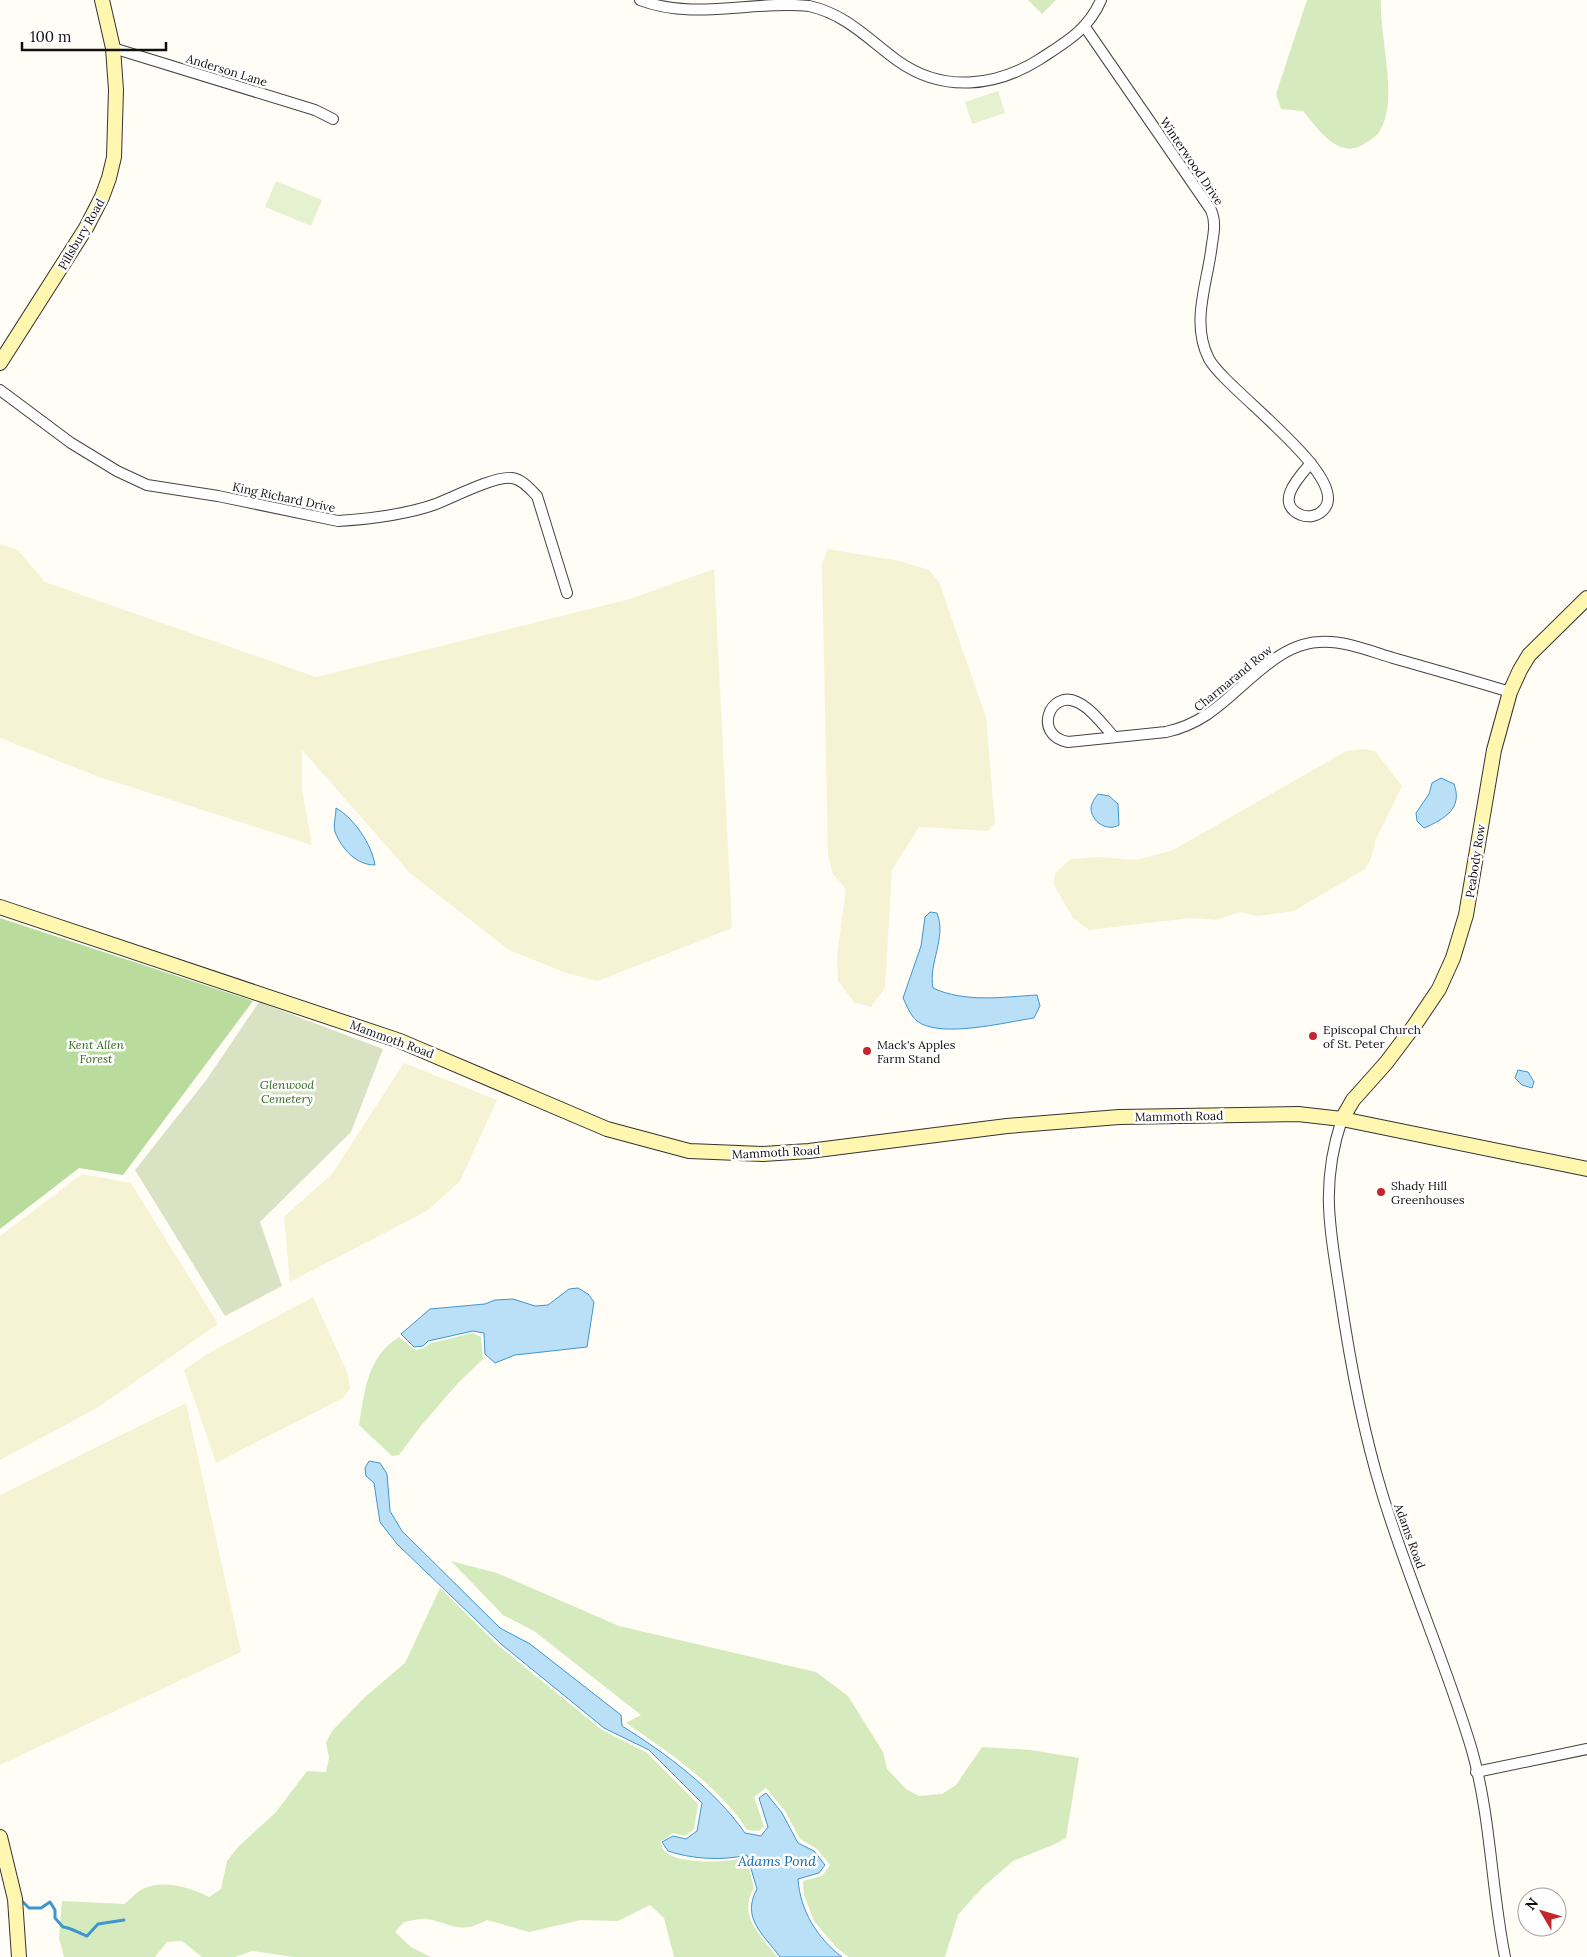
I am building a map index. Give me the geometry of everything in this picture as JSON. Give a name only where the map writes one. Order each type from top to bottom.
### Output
[{"type":"main road","name":"Pillsbury Road","points":[[0,364],[78,242],[102,197],[114,157],[116,90],[113,48],[102,0]]},
{"type":"main road","name":"Peabody Row","points":[[1342,1119],[1353,1100],[1386,1063],[1439,989],[1453,958],[1466,915],[1494,750],[1510,692],[1529,655],[1587,598]]},
{"type":"main road","name":"Mammoth Road","points":[[0,907],[400,1041],[606,1129],[689,1151],[764,1154],[809,1151],[1008,1126],[1119,1116],[1298,1114],[1342,1119],[1587,1169]]},
{"type":"main road","points":[[0,1837],[15,1899],[18,1957]]},
{"type":"street","points":[[640,0],[656,5],[682,8],[782,4],[812,7],[840,16],[900,62],[921,74],[936,80],[955,83],[983,82],[1014,73],[1051,52],[1085,27],[1101,0]]},
{"type":"street","name":"Winterwood Drive","points":[[1085,27],[1197,189],[1214,218],[1210,260],[1200,316],[1201,338],[1210,361],[1225,379],[1311,463],[1327,487],[1329,499],[1322,511],[1309,516],[1296,512],[1292,507],[1289,494],[1291,487],[1311,463]]},
{"type":"street","name":"Anderson Lane","points":[[113,48],[315,110],[333,119]]},
{"type":"street","name":"King Richard Drive","points":[[0,390],[72,443],[117,471],[147,484],[218,496],[338,521],[380,516],[435,504],[469,489],[512,478],[526,484],[537,496],[567,593]]},
{"type":"street","name":"Charmarand Row","points":[[1114,737],[1079,702],[1065,700],[1053,706],[1049,712],[1048,726],[1051,733],[1062,741],[1114,737],[1166,732],[1189,726],[1213,713],[1252,677],[1279,656],[1298,646],[1320,642],[1353,646],[1510,692]]},
{"type":"street","name":"Adams Road","points":[[1342,1119],[1330,1166],[1327,1202],[1347,1341],[1359,1408],[1382,1495],[1458,1707],[1476,1772],[1486,1816],[1505,1957]]},
{"type":"street","points":[[1476,1772],[1587,1749]]},
{"type":"shaded area","points":[[0,544],[18,550],[45,582],[316,677],[630,599],[714,569],[732,928],[598,981],[569,974],[509,950],[411,874],[302,750],[302,789],[312,845],[99,777],[0,738]]},
{"type":"shaded area","points":[[828,549],[900,561],[929,570],[939,582],[986,717],[995,824],[988,831],[919,827],[892,870],[885,988],[871,1007],[855,1003],[838,981],[837,956],[846,889],[833,874],[828,857],[822,563]]},
{"type":"shaded area","points":[[1363,749],[1375,751],[1402,786],[1376,839],[1371,858],[1365,869],[1294,911],[1258,916],[1240,912],[1216,920],[1191,918],[1089,930],[1073,918],[1054,885],[1055,873],[1071,859],[1097,857],[1137,860],[1173,850],[1346,751]]},
{"type":"shaded area","points":[[404,1063],[497,1100],[460,1181],[427,1211],[290,1282],[284,1217],[332,1174]]},
{"type":"shaded area","points":[[82,1174],[131,1183],[218,1324],[97,1408],[0,1460],[0,1236]]},
{"type":"shaded area","points":[[313,1297],[347,1372],[350,1388],[343,1398],[216,1463],[184,1370],[207,1354]]},
{"type":"shaded area","points":[[186,1403],[241,1652],[0,1765],[0,1495]]},
{"type":"green space","points":[[1028,0],[1056,0],[1042,14]]},
{"type":"green space","points":[[1307,0],[1381,0],[1388,104],[1385,119],[1378,134],[1364,144],[1354,148],[1345,148],[1329,140],[1303,111],[1281,109],[1276,94]]},
{"type":"green space","points":[[998,91],[1005,113],[972,124],[965,102]]},
{"type":"green space","points":[[276,181],[322,200],[311,226],[265,207]]},
{"type":"green space","name":"Kent Allen Forest","points":[[0,918],[253,1001],[123,1175],[79,1168],[0,1229]]},
{"type":"green space","name":"Glenwood Cemetery","points":[[259,1002],[383,1049],[351,1132],[260,1222],[282,1286],[225,1316],[135,1170],[207,1079]]},
{"type":"green space","points":[[473,1333],[481,1337],[483,1359],[458,1383],[420,1427],[399,1455],[392,1456],[359,1425],[369,1375],[380,1354],[399,1337],[415,1350],[424,1348],[431,1343]]},
{"type":"green space","points":[[451,1561],[497,1573],[619,1626],[816,1672],[848,1696],[883,1752],[887,1769],[906,1789],[919,1796],[942,1794],[956,1785],[982,1747],[1031,1750],[1079,1758],[1066,1838],[1013,1861],[982,1888],[958,1915],[945,1957],[849,1957],[836,1947],[814,1921],[804,1895],[803,1881],[822,1876],[830,1865],[817,1849],[800,1839],[785,1811],[766,1788],[754,1797],[764,1826],[759,1831],[747,1830],[708,1784],[676,1758],[626,1723],[641,1715],[534,1631],[503,1615]]},
{"type":"green space","points":[[440,1588],[499,1646],[602,1730],[646,1752],[698,1804],[694,1829],[685,1836],[673,1833],[660,1842],[662,1847],[667,1853],[685,1860],[707,1862],[746,1857],[754,1888],[749,1898],[748,1908],[750,1916],[758,1933],[777,1957],[674,1957],[664,1918],[650,1905],[618,1921],[581,1920],[529,1932],[487,1920],[462,1928],[427,1919],[404,1922],[395,1932],[411,1947],[431,1957],[294,1957],[252,1951],[235,1957],[202,1957],[182,1941],[167,1942],[155,1957],[64,1957],[59,1938],[62,1901],[124,1904],[140,1890],[159,1885],[185,1888],[209,1897],[221,1889],[227,1861],[238,1847],[276,1812],[307,1771],[326,1772],[329,1758],[326,1743],[332,1731],[365,1697],[405,1663]]},
{"type":"water","points":[[1441,778],[1454,784],[1456,800],[1454,806],[1439,821],[1424,828],[1417,821],[1416,813],[1429,794],[1432,783]]},
{"type":"water","points":[[1098,794],[1109,796],[1118,804],[1119,825],[1114,827],[1105,826],[1094,818],[1091,807]]},
{"type":"water","points":[[336,808],[349,818],[361,833],[370,849],[375,865],[356,859],[346,850],[334,829]]},
{"type":"water","points":[[930,912],[937,913],[940,932],[933,969],[933,988],[958,996],[984,998],[1037,995],[1040,1006],[1034,1018],[957,1029],[941,1029],[927,1026],[915,1019],[903,998],[921,946],[925,917]]},
{"type":"water","points":[[1518,1070],[1528,1072],[1534,1082],[1532,1088],[1522,1085],[1515,1078]]},
{"type":"water","points":[[578,1288],[588,1294],[594,1302],[587,1347],[515,1355],[495,1363],[485,1354],[484,1333],[473,1331],[428,1341],[423,1346],[414,1347],[401,1334],[430,1309],[485,1304],[495,1300],[513,1299],[535,1306],[548,1305],[569,1289]]},
{"type":"water","name":"Adams Pond","points":[[369,1461],[380,1463],[387,1474],[390,1511],[402,1531],[500,1628],[530,1644],[621,1715],[622,1726],[656,1748],[704,1787],[733,1817],[745,1833],[761,1836],[768,1827],[759,1798],[766,1793],[782,1813],[798,1843],[814,1851],[825,1865],[819,1873],[798,1879],[799,1890],[811,1923],[825,1941],[842,1957],[780,1957],[761,1933],[753,1917],[751,1909],[757,1889],[747,1855],[728,1858],[707,1858],[687,1856],[668,1851],[662,1842],[673,1836],[686,1839],[697,1831],[702,1803],[649,1750],[604,1728],[501,1644],[397,1544],[380,1522],[374,1483],[366,1476],[365,1468]]},
{"type":"waterway","points":[[22,1901],[29,1908],[41,1908],[50,1902],[55,1910],[55,1918],[63,1927],[87,1936],[98,1924],[124,1920]]},
{"type":"place","name":"Episcopal Church of St. Peter","points":[[1313,1036]]},
{"type":"place","name":"Mack's Apples Farm Stand","points":[[867,1051]]},
{"type":"place","name":"Shady Hill Greenhouses","points":[[1381,1192]]}]
